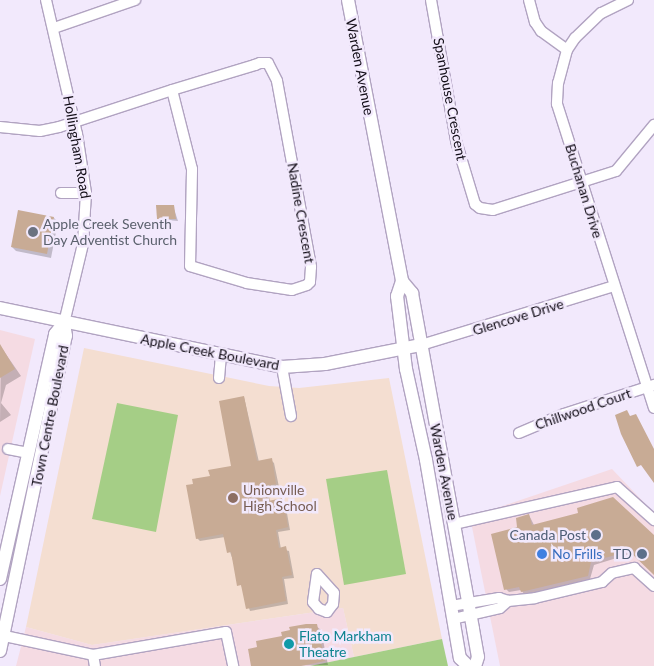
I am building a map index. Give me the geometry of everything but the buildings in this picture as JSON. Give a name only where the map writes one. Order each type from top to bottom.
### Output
[{"type":"main road","name":"Warden Avenue","points":[[348,0],[402,281],[412,293],[478,657],[475,666]]},
{"type":"main road","name":"Warden Avenue","points":[[402,281],[397,296],[405,349],[460,658],[468,666]]},
{"type":"main road","name":"Apple Creek Boulevard","points":[[0,308],[221,356],[282,367],[325,364],[421,345]]},
{"type":"main road","name":"Town Centre Boulevard","points":[[0,580],[55,334],[64,323]]},
{"type":"main road","name":"Town Centre Boulevard","points":[[0,651],[63,354],[66,336],[64,323]]},
{"type":"street","name":"Hollingham Road","points":[[46,0],[75,122],[86,193],[83,244],[64,323]]},
{"type":"street","points":[[54,28],[135,0]]},
{"type":"street","name":"Spanhouse Crescent","points":[[431,0],[456,141],[475,204],[485,211],[494,210],[582,184]]},
{"type":"street","points":[[529,0],[535,22],[542,31],[567,50]]},
{"type":"street","name":"Buchanan Drive","points":[[628,0],[592,19],[567,50],[558,83],[557,104],[614,286],[651,386],[654,408]]},
{"type":"street","name":"Nadine Crescent","points":[[0,127],[40,131],[75,122],[172,90],[260,63],[271,66],[277,81],[312,267],[310,282],[306,285],[292,290],[247,283],[190,266],[192,169],[172,90]]},
{"type":"street","points":[[582,184],[616,172],[654,125]]},
{"type":"street","points":[[61,193],[86,193]]},
{"type":"street","name":"Glencove Drive","points":[[421,345],[614,286]]},
{"type":"street","points":[[219,378],[221,356]]},
{"type":"street","points":[[282,367],[291,416]]},
{"type":"street","name":"Chillwood Court","points":[[519,433],[564,414],[651,386]]},
{"type":"street","points":[[8,448],[28,453]]},
{"type":"street","points":[[454,524],[617,487],[654,520]]},
{"type":"street","points":[[454,619],[500,608],[508,601],[602,582],[612,573],[634,568],[654,586]]},
{"type":"street","points":[[451,606],[499,598],[508,601]]},
{"type":"street","points":[[2,635],[93,655],[226,632],[233,666]]},
{"type":"street","points":[[93,655],[95,666]]},
{"type":"shaded area","points":[[0,330],[35,339],[0,496]]},
{"type":"shaded area","name":"Unionville High School","points":[[84,348],[269,386],[299,388],[389,378],[442,639],[354,657],[343,608],[92,645],[26,627]]},
{"type":"shaded area","points":[[612,469],[654,513],[654,666],[500,666],[470,517]]},
{"type":"shaded area","points":[[343,608],[354,657],[310,666],[16,666],[26,627],[92,645]]},
{"type":"green space","points":[[117,403],[178,415],[156,532],[92,519]]},
{"type":"green space","points":[[387,470],[406,574],[344,585],[326,479]]},
{"type":"green space","points":[[442,639],[448,666],[310,666]]},
{"type":"place","name":"Apple Creek Seventh Day Adventist Church","points":[[33,232]]},
{"type":"place","name":"Unionville High School","points":[[233,498]]},
{"type":"place","name":"Canada Post","points":[[596,535]]},
{"type":"place","name":"No Frills","points":[[542,554]]},
{"type":"place","name":"TD","points":[[642,554]]},
{"type":"place","name":"Flato Markham Theatre","points":[[289,644]]}]
